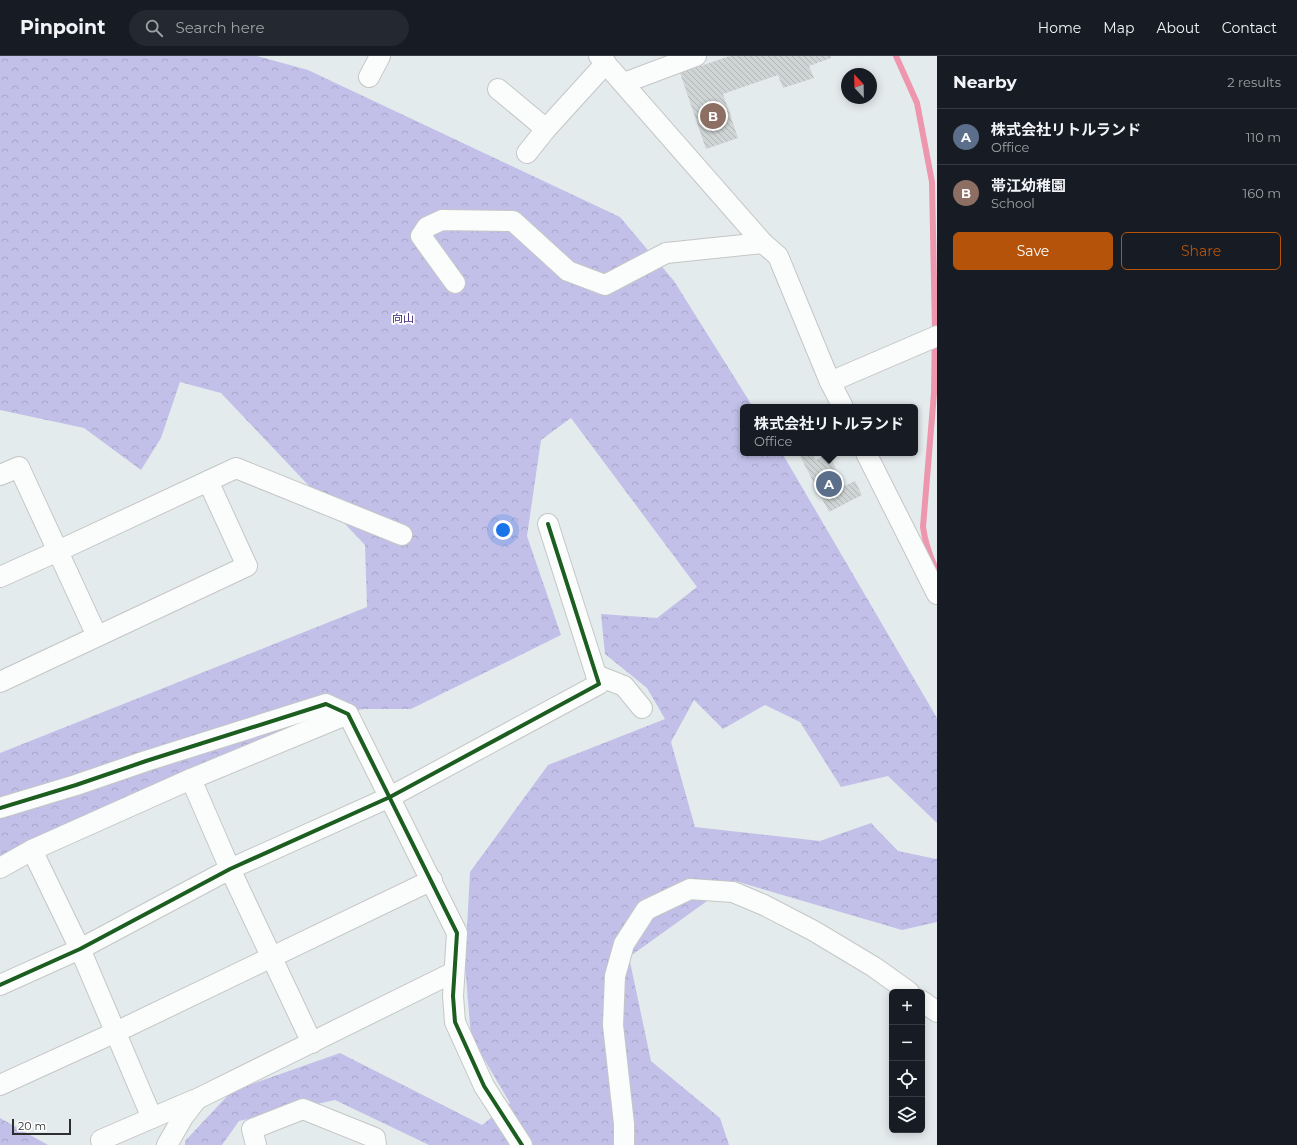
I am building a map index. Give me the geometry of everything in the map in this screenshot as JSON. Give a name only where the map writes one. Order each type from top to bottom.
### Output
[{"type":"street","points":[[369,77],[380,56]]},
{"type":"street","points":[[624,83],[696,56]]},
{"type":"street","points":[[527,153],[603,60],[763,243],[778,256],[830,382],[841,404]]},
{"type":"street","points":[[498,89],[546,129]]},
{"type":"street","points":[[455,283],[421,236],[427,227],[442,220],[513,221],[568,271],[605,285],[666,253],[763,243]]},
{"type":"street","points":[[830,382],[934,337]]},
{"type":"street","points":[[868,456],[937,594]]},
{"type":"street","points":[[0,475],[19,467],[97,636]]},
{"type":"street","points":[[0,577],[236,468],[402,535]]},
{"type":"street","points":[[0,682],[247,566],[208,481]]},
{"type":"street","points":[[0,985],[80,949],[230,869],[390,797],[599,684],[548,524]]},
{"type":"street","points":[[596,675],[624,686],[642,708]]},
{"type":"street","points":[[0,808],[326,704],[348,714],[432,880],[457,933],[453,996],[455,1022],[484,1086],[522,1145]]},
{"type":"street","points":[[0,868],[32,850],[191,779],[348,714]]},
{"type":"street","points":[[191,779],[230,869],[312,1043]]},
{"type":"street","points":[[32,850],[80,949],[152,1118]]},
{"type":"street","points":[[0,1085],[116,1032],[432,880]]},
{"type":"street","points":[[624,1145],[624,1124],[613,1026],[615,976],[624,944],[646,910],[690,890],[733,892],[764,905],[814,931],[874,967],[905,989]]},
{"type":"street","points":[[101,1140],[197,1099],[454,972]]},
{"type":"street","points":[[925,1003],[937,1012]]},
{"type":"street","points":[[168,1145],[183,1117],[197,1099]]},
{"type":"street","points":[[256,1145],[252,1129],[303,1109],[375,1138],[376,1145]]},
{"type":"green space","name":"向山","points":[[0,56],[257,56],[308,70],[620,217],[674,281],[751,404],[740,404],[740,456],[784,456],[937,718],[937,823],[888,776],[841,787],[800,722],[765,705],[723,729],[694,700],[671,742],[695,827],[820,841],[871,823],[898,851],[937,858],[937,922],[902,930],[735,881],[629,957],[651,1061],[720,1118],[729,1145],[429,1145],[335,1100],[239,1121],[222,1145],[185,1145],[185,1141],[232,1091],[340,1053],[482,1125],[510,1103],[471,1037],[465,965],[470,872],[548,765],[665,719],[647,688],[605,654],[601,614],[657,618],[697,587],[571,418],[541,440],[527,536],[561,635],[411,709],[363,709],[322,718],[0,856],[0,753],[367,607],[365,545],[221,393],[180,382],[161,438],[141,470],[84,428],[0,410]]},
{"type":"green space","points":[[0,1118],[48,1145],[0,1145]]},
{"type":"building","points":[[730,56],[831,56],[831,58],[809,66],[814,78],[783,88],[778,75],[723,94],[738,138],[706,149],[680,73]]},
{"type":"building","points":[[800,456],[814,456],[816,460],[824,456],[829,456],[845,486],[855,481],[862,495],[829,512]]},
{"type":"waterway","points":[[896,56],[917,103],[932,182],[935,330],[934,393],[923,527],[928,549],[937,571]]},
{"type":"cycle path","points":[[0,985],[80,949],[230,869],[390,797],[599,684],[548,524]]},
{"type":"cycle path","points":[[0,808],[326,704],[348,714],[457,933],[453,996],[455,1022],[484,1086],[522,1145]]},
{"type":"place","name":"帯江幼稚園","points":[[713,116]]},
{"type":"place","name":"株式会社リトルランド","points":[[829,484]]}]
